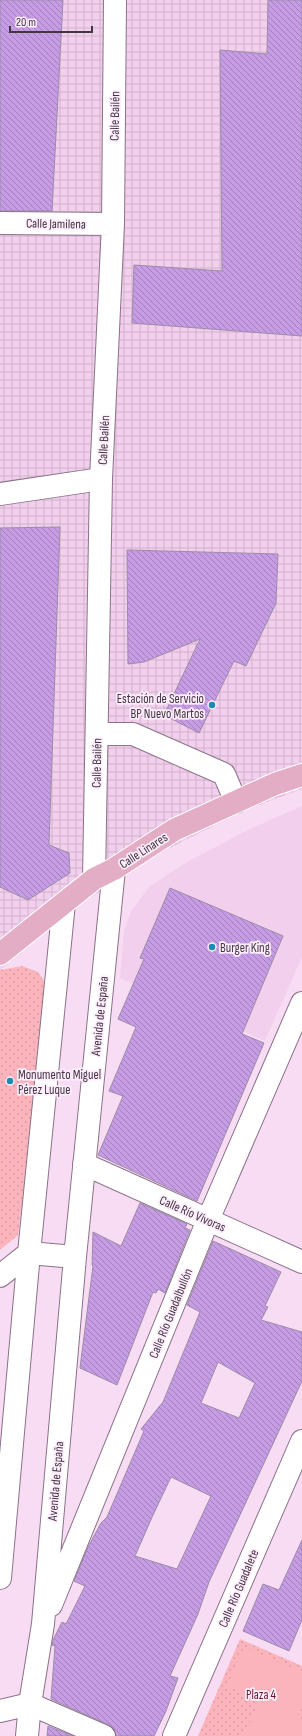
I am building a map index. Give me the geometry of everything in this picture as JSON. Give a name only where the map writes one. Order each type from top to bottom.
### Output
[{"type":"main road","name":"Calle Linares","points":[[0,954],[94,879],[114,870],[174,830],[236,802],[302,775]]},
{"type":"street","name":"Calle Bailén","points":[[94,879],[101,479],[113,224],[115,0]]},
{"type":"street","name":"Calle Jamilena","points":[[0,223],[113,224]]},
{"type":"street","points":[[0,494],[101,479]]},
{"type":"street","points":[[97,734],[133,734],[224,774],[236,802]]},
{"type":"street","name":"Avenida de España","points":[[27,1736],[30,1704],[43,1624],[75,1258],[114,870]]},
{"type":"street","points":[[0,1578],[29,1253],[64,903]]},
{"type":"street","name":"Calle Río Guadalbullón","points":[[43,1624],[208,1220],[302,1003]]},
{"type":"street","name":"Calle Río Vívoras","points":[[84,1164],[302,1262]]},
{"type":"street","points":[[0,1276],[29,1253],[75,1258]]},
{"type":"street","name":"Calle Río Guadalete","points":[[174,1736],[302,1440]]},
{"type":"street","points":[[0,1711],[30,1704],[104,1736]]},
{"type":"shaded area","points":[[0,0],[302,0],[302,789],[241,812],[158,854],[87,900],[0,970]]},
{"type":"shaded area","points":[[302,806],[302,957],[265,1041],[120,978],[124,930],[132,910],[149,887],[187,862],[248,830]]},
{"type":"green space","points":[[22,966],[38,972],[49,988],[18,1235],[0,1250],[0,970]]},
{"type":"green space","name":"Plaza 4","points":[[240,1639],[302,1666],[302,1736],[198,1736]]},
{"type":"green space","name":"Plaza 4","points":[[244,1647],[302,1672],[302,1706],[297,1717],[302,1719],[302,1736],[244,1736],[259,1701],[227,1686]]},
{"type":"building","points":[[0,0],[63,0],[52,211],[0,211]]},
{"type":"building","points":[[268,0],[302,0],[302,336],[132,323],[134,265],[222,271],[220,50],[267,54]]},
{"type":"building","points":[[60,527],[49,845],[69,853],[70,873],[28,900],[0,887],[0,528]]},
{"type":"building","points":[[127,550],[278,554],[276,603],[246,666],[234,661],[199,733],[164,715],[200,639],[144,662],[128,664]]},
{"type":"building","points":[[170,888],[283,936],[242,1034],[264,1043],[197,1201],[98,1155],[123,1096],[109,1091],[136,1027],[118,1019],[144,959],[140,958]]},
{"type":"building","points":[[140,1203],[187,1224],[185,1228],[190,1230],[165,1293],[158,1289],[156,1293],[153,1292],[117,1385],[80,1368],[93,1266],[93,1232],[121,1246]]},
{"type":"building","points":[[213,1241],[281,1272],[265,1306],[268,1307],[261,1320],[302,1332],[302,1381],[209,1582],[198,1614],[170,1676],[178,1678],[166,1711],[154,1736],[116,1736],[114,1729],[109,1725],[51,1699],[55,1646],[52,1645],[62,1622],[66,1624],[85,1586],[74,1581],[88,1547],[101,1523],[107,1517],[144,1431],[141,1429],[163,1402],[200,1312],[187,1305]],"holes":[[[218,1362],[255,1383],[239,1418],[201,1403]],[[171,1477],[211,1496],[177,1569],[135,1556]]]},
{"type":"building","points":[[302,1540],[302,1620],[289,1651],[243,1631],[263,1584],[279,1590]]},
{"type":"building","points":[[48,1726],[73,1736],[47,1736]]},
{"type":"place","name":"Estación de Servicio BP Nuevo Martos","points":[[212,705]]},
{"type":"place","name":"Burger King","points":[[212,947]]},
{"type":"place","name":"Monumento Miguel Pérez Luque","points":[[10,1081]]}]
